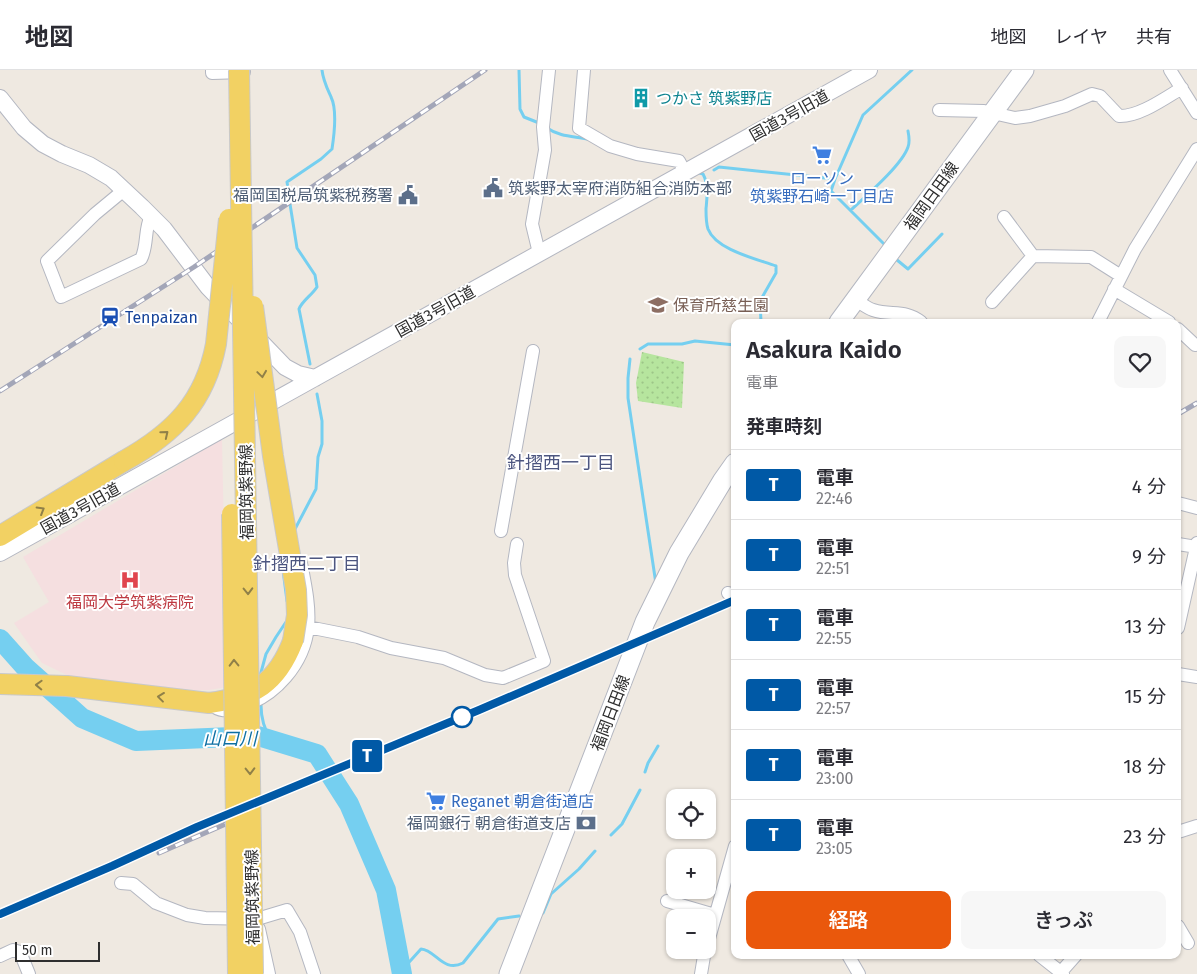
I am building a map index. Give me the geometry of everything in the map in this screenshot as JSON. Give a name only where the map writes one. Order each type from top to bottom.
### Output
[{"type":"main road","name":"福岡筑紫野線","points":[[226,70],[238,974]]},
{"type":"main road","name":"福岡筑紫野線","points":[[239,70],[253,974]]},
{"type":"main road","name":"福岡日田線","points":[[841,319],[1024,70]]},
{"type":"main road","points":[[4,684],[67,686],[209,703],[224,701],[255,691],[271,679],[287,657],[293,641],[297,615],[296,590],[259,348],[240,169]]},
{"type":"main road","points":[[0,536],[124,461],[164,435],[182,419],[197,396],[213,359],[228,219]]},
{"type":"main road","name":"福岡日田線","points":[[509,974],[645,622],[679,553],[731,469]]},
{"type":"street","points":[[212,70],[212,73],[248,72],[248,70]]},
{"type":"street","points":[[540,253],[532,224],[545,150],[543,127],[549,70]]},
{"type":"street","points":[[584,70],[579,128],[610,146],[637,154],[679,160],[685,172]]},
{"type":"street","name":"国道3号旧道","points":[[0,553],[869,70]]},
{"type":"street","points":[[1170,70],[1197,113]]},
{"type":"street","points":[[939,110],[984,111],[1015,118],[1066,106],[1092,94],[1100,96],[1119,116],[1124,116],[1146,109],[1182,88]]},
{"type":"street","points":[[0,98],[24,128],[43,144],[89,165],[111,178],[164,229],[208,286],[284,367],[298,374],[315,378]]},
{"type":"street","points":[[1099,319],[1135,249],[1197,149]]},
{"type":"street","points":[[124,190],[96,214],[48,261],[61,297],[141,259],[144,254],[146,224],[151,216]]},
{"type":"street","points":[[1004,217],[1033,256]]},
{"type":"street","points":[[992,302],[1033,256],[1091,257],[1121,276]]},
{"type":"street","points":[[1114,289],[1165,319]]},
{"type":"street","points":[[856,300],[871,310],[886,313],[905,313],[917,319]]},
{"type":"street","points":[[1181,333],[1192,347]]},
{"type":"street","points":[[501,531],[533,351]]},
{"type":"street","points":[[209,703],[217,709],[226,711],[254,703],[269,693],[280,684],[294,666],[304,646],[308,627],[305,584],[290,518],[272,402]]},
{"type":"street","points":[[1181,504],[1197,508]]},
{"type":"street","points":[[308,627],[358,637],[390,648],[444,658],[485,675],[503,678],[544,661],[516,575],[514,563],[517,544]]},
{"type":"street","points":[[1181,544],[1197,546],[1181,602]]},
{"type":"street","points":[[1181,676],[1197,677]]},
{"type":"street","points":[[1181,831],[1197,826]]},
{"type":"street","points":[[716,912],[731,871]]},
{"type":"street","points":[[121,883],[133,884],[156,903],[187,915],[205,918],[257,919],[287,910],[300,932],[314,974]]},
{"type":"street","points":[[667,901],[694,909]]},
{"type":"street","points":[[257,919],[269,974]]},
{"type":"street","points":[[1181,931],[1188,943]]},
{"type":"street","points":[[0,956],[13,950],[20,952],[29,974]]},
{"type":"street","points":[[701,974],[704,959]]},
{"type":"street","points":[[850,959],[859,974]]},
{"type":"street","points":[[1043,959],[1062,973],[1073,959]]},
{"type":"shaded area","name":"福岡大学筑紫病院","points":[[222,439],[227,687],[194,690],[73,678],[42,663],[14,623],[49,602],[23,557]]},
{"type":"green space","points":[[642,352],[684,362],[682,408],[638,401],[636,383]]},
{"type":"waterway","points":[[288,188],[287,182],[321,159],[332,149],[334,108],[322,70]]},
{"type":"waterway","points":[[519,70],[520,109],[524,117],[539,123]]},
{"type":"waterway","points":[[884,244],[831,191],[863,115],[912,70]]},
{"type":"waterway","points":[[547,128],[562,135],[588,139]]},
{"type":"waterway","points":[[851,210],[899,162],[909,145],[908,131]]},
{"type":"waterway","points":[[714,170],[719,167],[835,179]]},
{"type":"waterway","points":[[696,172],[703,174],[706,183],[706,222],[712,236],[719,243],[738,253],[776,266],[776,273],[760,301],[761,319]]},
{"type":"waterway","points":[[290,204],[297,248],[315,275],[317,287],[299,309],[310,364]]},
{"type":"waterway","points":[[897,260],[908,269],[942,234]]},
{"type":"waterway","points":[[640,349],[648,344],[682,344],[695,341],[731,345]]},
{"type":"waterway","points":[[630,359],[628,398],[656,584]]},
{"type":"waterway","points":[[294,531],[316,489],[318,457],[322,444],[322,421],[317,394]]},
{"type":"waterway","points":[[283,570],[287,601]]},
{"type":"waterway","points":[[260,676],[266,654],[286,622]]},
{"type":"waterway","name":"山口川","points":[[0,639],[25,667],[82,718],[136,741],[258,736],[317,754],[349,804],[386,890],[402,974]]},
{"type":"waterway","points":[[261,705],[263,723],[271,740]]},
{"type":"waterway","points":[[645,772],[658,746]]},
{"type":"waterway","points":[[611,835],[622,824],[640,790]]},
{"type":"waterway","points":[[543,913],[551,894],[579,869],[595,851]]},
{"type":"waterway","points":[[402,970],[421,949],[426,950],[450,965],[463,963],[498,919],[519,916]]},
{"type":"railway","points":[[0,391],[194,267],[485,70]]},
{"type":"railway","points":[[1181,412],[1197,403]]},
{"type":"railway","points":[[0,914],[197,827],[462,717],[731,602]]},
{"type":"railway","points":[[159,853],[251,813]]},
{"type":"train","name":"T","points":[[0,914],[197,827],[479,710],[731,602]]},
{"type":"place","name":"つかさ 筑紫野店","points":[[641,98]]},
{"type":"place","name":"ローソン 筑紫野石崎一丁目店","points":[[822,155]]},
{"type":"place","name":"筑紫野太宰府消防組合消防本部","points":[[493,188]]},
{"type":"place","name":"福岡国税局筑紫税務署","points":[[408,195]]},
{"type":"place","name":"保育所慈生園","points":[[658,305]]},
{"type":"place","name":"Tenpaizan","points":[[110,317]]},
{"type":"place","name":"福岡大学筑紫病院","points":[[130,580]]},
{"type":"place","name":"Reganet 朝倉街道店","points":[[436,801]]},
{"type":"place","name":"福岡銀行 朝倉街道支店","points":[[586,823]]},
{"type":"district","name":"針摺西一丁目","points":[[561,463]]},
{"type":"district","name":"針摺西二丁目","points":[[307,564]]}]
